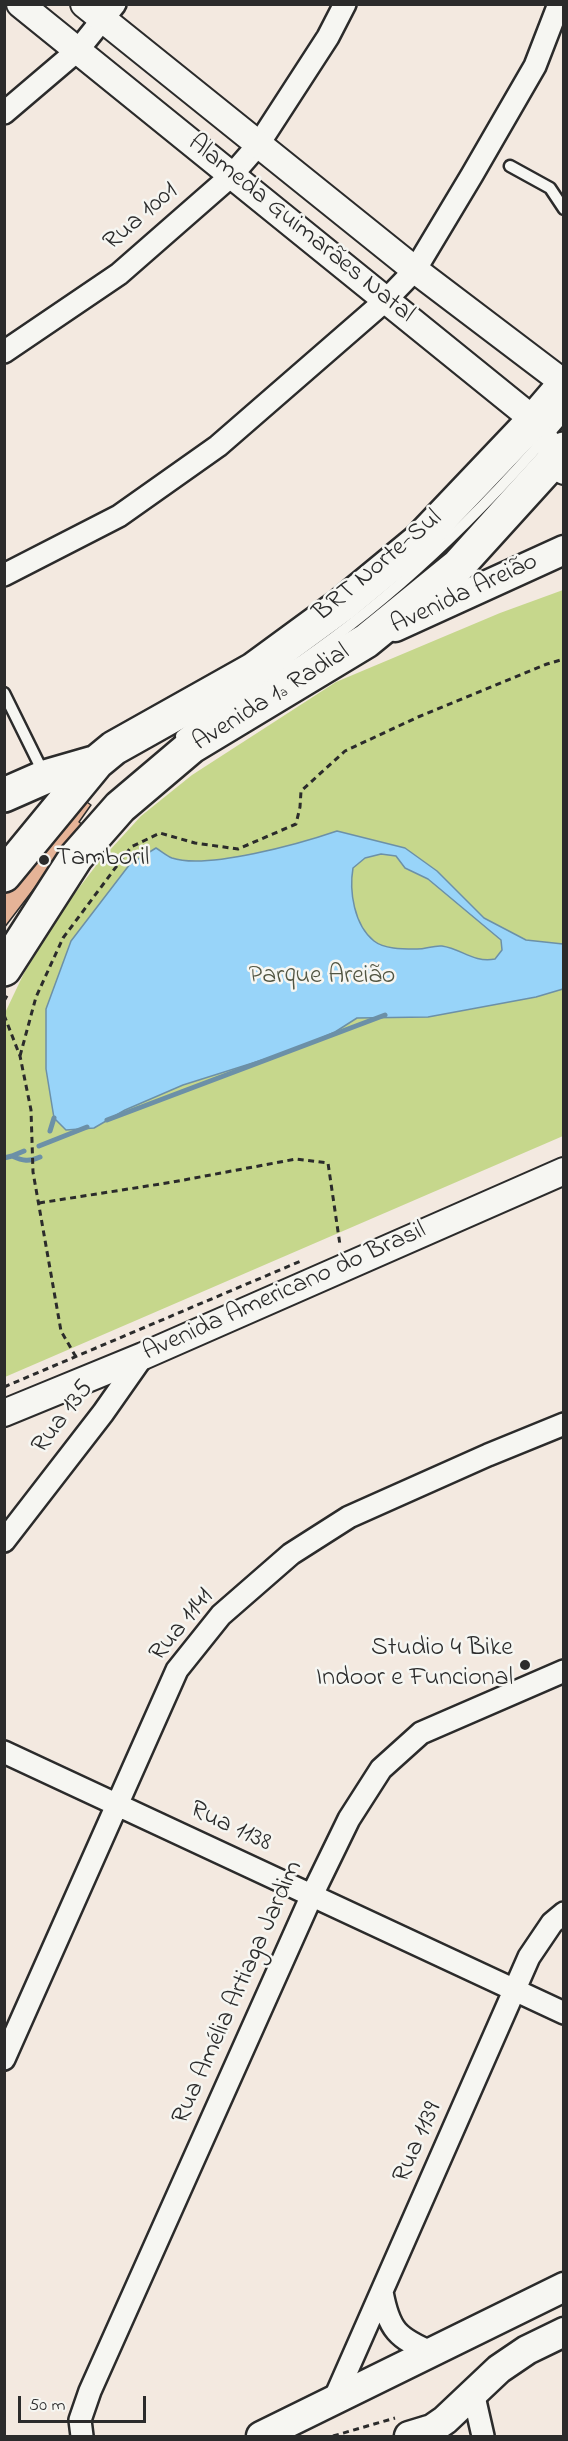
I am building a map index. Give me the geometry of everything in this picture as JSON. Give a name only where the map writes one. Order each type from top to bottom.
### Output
[{"type":"main road","name":"Avenida 1ª Radial","points":[[7,981],[76,857],[120,807],[192,747],[366,641],[458,566],[554,442],[564,384]]},
{"type":"main road","name":"Avenida 1ª Radial","points":[[4,874],[94,775],[114,748],[253,670],[343,604],[418,542],[554,442]]},
{"type":"main road","name":"Avenida Areião","points":[[366,641],[564,550]]},
{"type":"main road","points":[[4,795],[45,777],[94,775]]},
{"type":"main road","points":[[261,2436],[564,2288]]},
{"type":"main road","points":[[409,2436],[432,2429],[446,2420],[473,2392],[518,2356],[564,2332]]},
{"type":"street","name":"Alameda Guimarães Natal","points":[[20,4],[387,300],[554,442]]},
{"type":"street","name":"Alameda Guimarães Natal","points":[[84,4],[110,12],[258,145],[415,270],[564,384]]},
{"type":"street","name":"Rua 1001","points":[[4,352],[119,274],[231,176],[258,145],[328,37],[345,4]]},
{"type":"street","points":[[4,575],[119,516],[218,446],[387,300],[415,270],[535,66],[559,4]]},
{"type":"street","points":[[4,113],[78,50],[110,12]]},
{"type":"street","name":"Avenida Americano do Brasil","points":[[4,1413],[143,1356],[564,1171]]},
{"type":"street","name":"Rua 135","points":[[4,1541],[143,1356]]},
{"type":"street","name":"Rua 1141","points":[[4,2059],[177,1670],[221,1615],[282,1562],[349,1517],[564,1424]]},
{"type":"street","name":"Rua Amélia Artiaga Jardim","points":[[82,2436],[80,2420],[90,2391],[312,1895],[349,1819],[381,1769],[421,1733],[564,1671]]},
{"type":"street","name":"Rua 1138","points":[[4,1752],[564,2013]]},
{"type":"street","name":"Rua 1139","points":[[333,2402],[516,1991],[529,1957],[552,1923],[564,1913]]},
{"type":"street","points":[[382,2292],[387,2317],[397,2332],[410,2344],[433,2353]]},
{"type":"street","points":[[473,2392],[483,2436]]},
{"type":"lane","points":[[510,166],[550,188],[564,209]]},
{"type":"lane","name":"BRT Norte-Sul","points":[[169,739],[300,661],[375,605],[455,535],[502,487],[554,442]]},
{"type":"lane","points":[[4,693],[45,777]]},
{"type":"lane","points":[[4,888],[94,775]]},
{"type":"lane","points":[[54,869],[74,842]]},
{"type":"path","points":[[20,1056],[36,997],[63,938],[131,847],[160,832],[195,843],[238,849],[287,828],[296,824],[301,791],[345,752],[418,717],[547,664],[564,660]]},
{"type":"path","points":[[4,1001],[7,981]]},
{"type":"path","points":[[4,1016],[20,1056],[31,1110],[33,1172],[61,1331],[76,1357]]},
{"type":"path","points":[[39,1203],[173,1182],[296,1159],[328,1163],[340,1245],[330,1249]]},
{"type":"path","points":[[4,1387],[309,1258]]},
{"type":"green space","name":"Parque Areião","points":[[563,590],[563,1136],[5,1377],[4,1015],[24,973],[62,910],[98,863],[141,816],[192,775],[336,682],[500,613]]},
{"type":"water","points":[[337,831],[405,848],[437,871],[484,918],[526,940],[563,944],[563,989],[536,997],[428,1017],[357,1018],[335,1032],[294,1050],[183,1085],[125,1110],[94,1128],[66,1130],[54,1118],[46,1069],[46,1009],[71,941],[130,864],[156,848],[172,858],[208,861],[254,854]],"holes":[[[381,854],[396,856],[405,868],[428,879],[501,940],[502,950],[495,959],[480,959],[442,946],[418,949],[388,947],[378,944],[367,934],[354,907],[353,868],[365,858]]]},
{"type":"building","name":"Tamboril","points":[[84,800],[91,805],[79,822],[83,825],[4,928],[4,895],[68,812]]},
{"type":"waterway","points":[[107,1120],[385,1015]]},
{"type":"waterway","points":[[50,1131],[54,1118]]},
{"type":"waterway","points":[[39,1146],[87,1127]]},
{"type":"waterway","points":[[12,1156],[24,1151]]},
{"type":"waterway","points":[[4,1158],[12,1156],[29,1160],[40,1157]]},
{"type":"place","name":"Tamboril","points":[[44,860]]},
{"type":"place","name":"Studio 4 Bike Indoor e Funcional","points":[[525,1665]]}]
